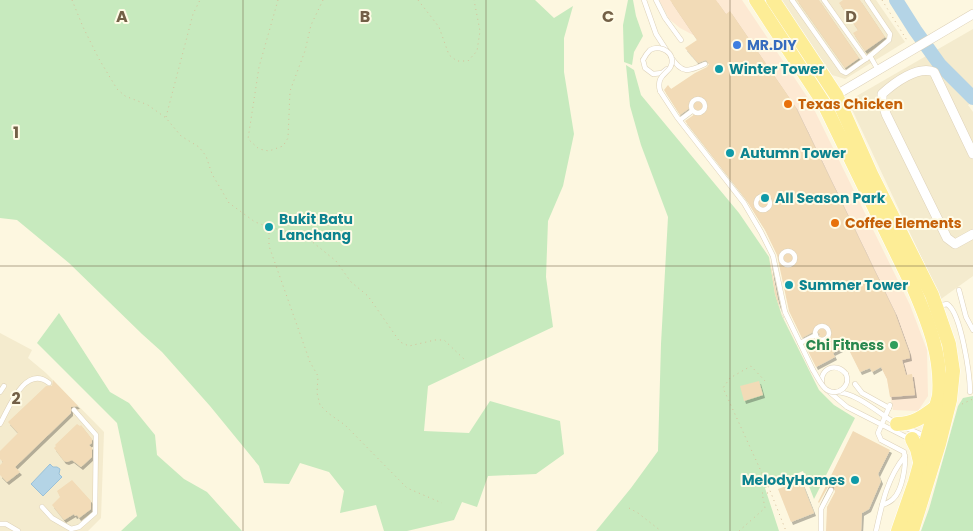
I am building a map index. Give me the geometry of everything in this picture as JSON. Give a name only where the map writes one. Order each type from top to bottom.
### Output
[{"type":"main road","points":[[756,0],[823,102],[927,318],[936,349],[940,383],[936,407],[928,442],[898,531]]},
{"type":"main road","points":[[773,0],[836,95],[876,184],[937,306],[949,344],[952,357],[952,386],[956,402],[912,531]]},
{"type":"main road","points":[[928,442],[934,438],[942,413],[956,402]]},
{"type":"main road","points":[[891,420],[906,424],[917,420],[936,407]]},
{"type":"main road","points":[[912,439],[917,449],[920,463]]},
{"type":"main road","points":[[924,494],[923,480],[931,450],[928,442]]},
{"type":"street","points":[[836,95],[973,14]]},
{"type":"street","points":[[973,154],[934,72],[920,70],[892,84],[882,94],[886,114],[947,238],[956,244],[973,234]]},
{"type":"lane","points":[[644,0],[656,34],[680,69],[693,70],[705,64]]},
{"type":"lane","points":[[656,0],[681,40]]},
{"type":"lane","points":[[792,0],[842,71],[846,73],[887,43],[890,37],[890,34],[867,0]]},
{"type":"lane","points":[[824,0],[866,60]]},
{"type":"lane","points":[[669,54],[670,63],[662,73],[653,74],[645,68],[644,60],[648,52],[656,48],[664,49],[671,55],[672,64],[661,76],[659,82],[660,91],[747,209],[761,232],[774,262],[785,312],[813,370],[827,390],[835,392],[839,392],[846,386],[848,377],[839,368],[831,367],[824,372],[822,384],[828,392],[847,408],[912,439],[928,442]]},
{"type":"lane","points":[[870,56],[878,70]]},
{"type":"lane","points":[[680,120],[692,111]]},
{"type":"lane","points":[[747,209],[756,205]]},
{"type":"lane","points":[[774,262],[781,260]]},
{"type":"lane","points":[[959,290],[965,313],[973,330]]},
{"type":"lane","points":[[937,306],[949,304],[955,315],[970,378],[970,392]]},
{"type":"lane","points":[[955,315],[965,313]]},
{"type":"lane","points":[[800,343],[816,335]]},
{"type":"lane","points":[[966,358],[973,357]]},
{"type":"lane","points":[[0,424],[16,394],[24,384],[30,379],[35,378],[49,383]]},
{"type":"lane","points":[[855,384],[862,393],[889,407],[891,420]]},
{"type":"lane","points":[[0,392],[4,386]]},
{"type":"lane","points":[[828,392],[845,392],[928,442]]},
{"type":"lane","points":[[42,507],[52,518],[71,529],[79,527],[95,513],[96,435],[74,410]]},
{"type":"lane","points":[[882,505],[892,500],[896,495],[902,481],[905,456],[902,450],[879,438],[878,433],[882,426],[891,420]]},
{"type":"lane","points":[[876,531],[885,492],[895,468],[905,456]]},
{"type":"lane","points":[[821,531],[821,509],[831,490]]},
{"type":"lane","points":[[0,524],[6,524],[18,531]]},
{"type":"path","points":[[72,0],[86,35],[117,89],[124,96],[148,105],[166,118],[181,136],[199,147],[206,156],[212,174],[229,203],[255,222],[300,235],[310,240],[336,261],[351,282],[368,296],[400,342],[409,346],[444,340],[464,359]]},
{"type":"path","points":[[166,118],[192,14],[200,0]]},
{"type":"path","points":[[278,0],[259,67],[248,139],[259,149],[269,152],[283,146],[288,138],[290,91],[305,51],[312,25],[323,0]]},
{"type":"path","points":[[418,0],[439,27],[448,55],[456,61],[468,61],[477,51],[480,31],[474,0]]},
{"type":"path","points":[[882,0],[916,48]]},
{"type":"path","points":[[269,227],[269,246],[310,362],[318,376],[317,394],[320,405],[345,425],[407,488],[442,503]]},
{"type":"path","points":[[765,381],[751,366],[730,378],[723,388],[771,493],[786,531]]},
{"type":"path","points":[[956,402],[973,399]]},
{"type":"path","points":[[739,531],[765,508],[762,493],[771,493]]},
{"type":"path","points":[[630,508],[661,531]]},
{"type":"shaded area","points":[[659,0],[742,0],[810,101],[910,305],[927,350],[928,396],[918,411],[893,410],[887,379],[792,185],[695,36],[680,28],[669,19]]},
{"type":"shaded area","points":[[781,0],[876,0],[905,42],[845,79],[832,75]]},
{"type":"shaded area","points":[[973,29],[973,102],[968,105],[973,112],[973,276],[941,299],[848,101]]},
{"type":"shaded area","points":[[0,333],[32,350],[28,358],[46,373],[104,432],[101,518],[88,531],[0,531]]},
{"type":"green space","points":[[0,0],[535,0],[554,18],[573,6],[564,38],[564,72],[574,134],[563,186],[548,221],[546,277],[553,327],[428,386],[424,431],[469,433],[490,401],[560,421],[564,454],[536,474],[488,476],[477,507],[462,502],[454,520],[407,531],[384,531],[376,505],[340,513],[344,491],[329,472],[300,463],[289,484],[264,483],[259,466],[210,406],[162,352],[69,263],[17,220],[0,218]]},
{"type":"green space","points":[[628,0],[633,0],[643,36],[634,52],[632,65],[624,62],[623,25]]},
{"type":"green space","points":[[626,65],[634,70],[641,95],[739,213],[769,257],[775,294],[782,316],[819,390],[834,405],[855,418],[814,499],[803,471],[765,488],[779,531],[596,531],[658,451],[661,344],[668,217],[641,145],[630,106]]},
{"type":"green space","points":[[59,313],[110,392],[129,403],[155,435],[157,455],[184,479],[207,492],[242,531],[121,531],[137,516],[117,423],[37,343]]},
{"type":"green space","points":[[973,396],[973,531],[921,531],[958,406],[963,398]]},
{"type":"water","points":[[50,464],[60,469],[59,474],[62,477],[43,496],[31,484]]},
{"type":"building","points":[[670,0],[716,0],[726,14],[730,11],[795,106],[895,313],[909,352],[910,358],[902,360],[906,375],[912,374],[915,395],[890,397],[887,379],[881,367],[872,372],[870,368],[860,372],[847,346],[833,353],[835,357],[816,367],[805,345],[818,338],[820,334],[815,331],[802,338],[789,311],[777,255],[765,230],[747,201],[685,121],[695,114],[695,109],[691,107],[680,115],[664,90],[668,85],[671,89],[709,64],[706,60],[698,63],[685,48],[697,40]]},
{"type":"building","points":[[797,0],[819,0],[859,58],[845,68]]},
{"type":"building","points":[[843,0],[860,0],[885,37],[865,51],[853,33],[858,30],[839,3]]},
{"type":"building","points":[[769,257],[780,311],[775,294]]},
{"type":"building","points":[[53,380],[78,406],[71,407],[71,413],[15,467],[20,472],[7,482],[0,475],[0,465],[3,462],[0,459],[0,451],[18,433],[8,422],[46,386],[52,386]]},
{"type":"building","points":[[759,381],[763,395],[744,401],[740,386]]},
{"type":"building","points":[[77,424],[81,425],[92,439],[92,443],[89,445],[92,448],[92,457],[81,467],[72,460],[64,461],[54,448]]},
{"type":"building","name":"MelodyHomes","points":[[853,431],[890,450],[878,474],[881,481],[869,509],[862,513],[861,531],[826,531],[827,507],[835,492],[834,487],[828,487],[818,502]]},
{"type":"building","points":[[72,480],[91,501],[91,509],[79,518],[74,514],[64,520],[52,505],[60,497],[57,491]]},
{"type":"building","points":[[801,480],[814,513],[791,522],[778,489]]},
{"type":"waterway","points":[[896,0],[940,65],[973,98]]},
{"type":"place","name":"MR.DIY","points":[[737,45]]},
{"type":"place","name":"Winter Tower","points":[[719,69]]},
{"type":"place","name":"Texas Chicken","points":[[788,104]]},
{"type":"place","name":"Autumn Tower","points":[[730,153]]},
{"type":"place","name":"All Season Park","points":[[765,198]]},
{"type":"place","name":"Coffee Elements","points":[[835,223]]},
{"type":"place","name":"Bukit Batu Lanchang","points":[[269,227]]},
{"type":"place","name":"Summer Tower","points":[[789,285]]},
{"type":"place","name":"Chi Fitness","points":[[894,345]]},
{"type":"place","name":"MelodyHomes","points":[[855,480]]}]
